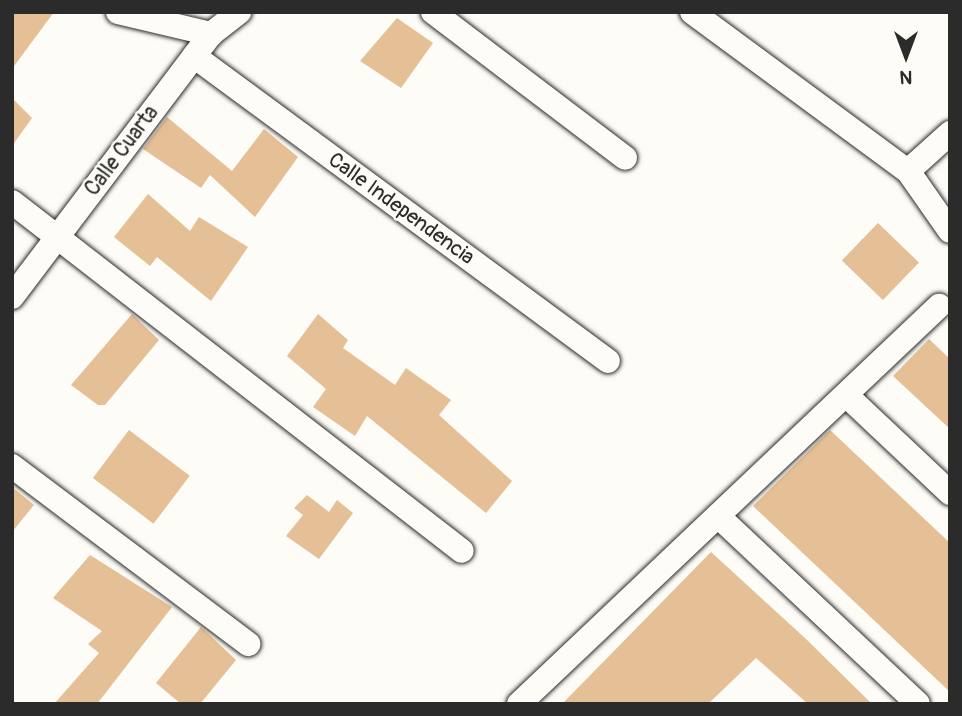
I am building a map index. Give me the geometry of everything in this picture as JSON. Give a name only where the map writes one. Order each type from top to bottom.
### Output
[{"type":"street","points":[[118,12],[211,34]]},
{"type":"street","name":"Calle Cuarta","points":[[12,297],[211,34],[239,12]]},
{"type":"street","points":[[433,12],[625,158]]},
{"type":"street","points":[[692,12],[908,171],[950,231]]},
{"type":"street","name":"Calle Independencia","points":[[194,56],[608,361]]},
{"type":"street","points":[[908,171],[950,133]]},
{"type":"street","points":[[12,202],[462,551]]},
{"type":"street","points":[[519,704],[939,306]]},
{"type":"street","points":[[846,395],[950,493]]},
{"type":"street","points":[[12,466],[248,644]]},
{"type":"street","points":[[718,516],[918,704]]},
{"type":"building","points":[[12,12],[54,12],[12,69]]},
{"type":"building","points":[[397,18],[433,43],[401,88],[360,61]]},
{"type":"building","points":[[12,98],[32,118],[12,146]]},
{"type":"building","points":[[167,117],[232,171],[264,129],[298,157],[255,217],[210,175],[201,188],[143,149]]},
{"type":"building","points":[[148,194],[190,231],[199,217],[248,247],[211,301],[157,257],[150,266],[114,237]]},
{"type":"building","points":[[878,223],[919,263],[883,300],[842,260]]},
{"type":"building","points":[[132,314],[159,340],[105,405],[98,405],[71,385]]},
{"type":"building","points":[[318,314],[348,340],[343,348],[395,385],[406,368],[451,400],[439,415],[512,481],[486,513],[367,416],[355,436],[313,407],[326,389],[287,356]]},
{"type":"building","points":[[929,339],[950,359],[950,429],[893,376]]},
{"type":"building","points":[[129,430],[190,476],[154,524],[93,478]]},
{"type":"building","points":[[830,430],[950,543],[950,692],[753,506]]},
{"type":"building","points":[[12,487],[34,505],[12,532]]},
{"type":"building","points":[[307,495],[329,512],[337,500],[353,513],[319,559],[286,536],[303,515],[294,508]]},
{"type":"building","points":[[711,552],[872,704],[808,704],[756,658],[708,704],[562,704]]},
{"type":"building","points":[[90,555],[172,607],[97,704],[54,704],[99,653],[88,644],[102,631],[53,598]]},
{"type":"building","points":[[201,627],[236,660],[200,704],[181,704],[156,683]]}]
